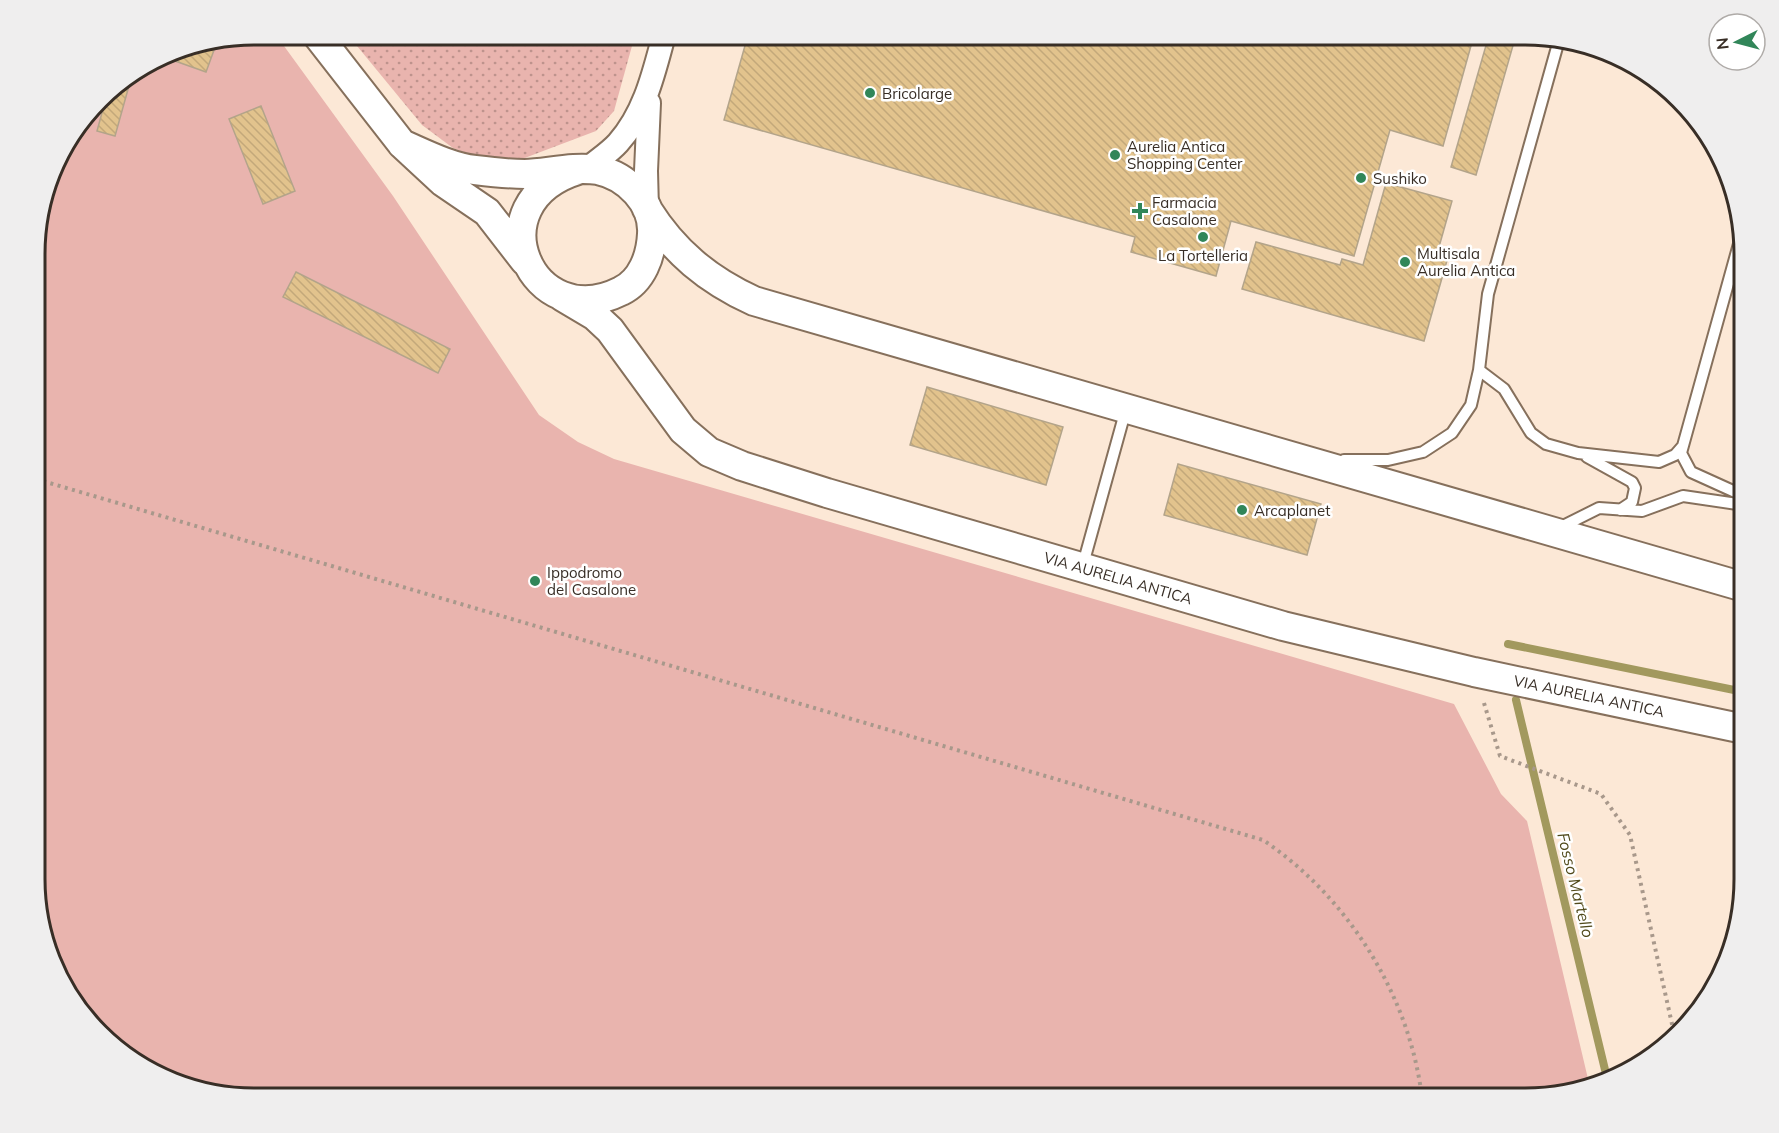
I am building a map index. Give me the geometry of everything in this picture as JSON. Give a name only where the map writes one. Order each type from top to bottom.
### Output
[{"type":"street","name":"VIA AURELIA ANTICA","points":[[325,45],[402,144],[444,182],[487,212],[545,286],[595,316],[610,330],[683,430],[717,456],[827,493],[1282,626],[1474,672],[1734,727]]},
{"type":"street","points":[[582,170],[617,145],[634,122],[652,78],[661,45]]},
{"type":"street","points":[[563,297],[584,301],[606,299],[626,289],[641,273],[651,253],[652,231],[647,209],[647,127],[652,78]]},
{"type":"street","points":[[402,144],[471,170],[524,174],[582,170],[616,176],[640,196],[660,229],[691,263],[710,278],[754,301],[1734,583]]},
{"type":"street","name":"VIA AURELIA ANTICA","points":[[531,270],[523,250],[521,228],[527,207],[540,189],[557,177],[582,170]]},
{"type":"lane","points":[[1307,460],[1388,460],[1423,452],[1439,443],[1462,420],[1471,405],[1479,370],[1488,294],[1557,48]]},
{"type":"lane","points":[[1734,262],[1682,446],[1682,460],[1691,472],[1734,491]]},
{"type":"lane","points":[[1479,370],[1504,389],[1514,402],[1525,425],[1538,440],[1578,453],[1632,482],[1635,488],[1632,502],[1620,510]]},
{"type":"lane","points":[[1082,567],[1126,409]]},
{"type":"lane","points":[[1578,453],[1659,462],[1675,454],[1682,446]]},
{"type":"lane","points":[[1551,530],[1568,525],[1593,509],[1652,510],[1683,496],[1734,504]]},
{"type":"path","points":[[45,482],[1263,840],[1300,868],[1323,892],[1364,943],[1380,971],[1406,1031],[1420,1088]]},
{"type":"path","points":[[1474,672],[1500,756],[1601,794],[1630,835],[1665,983],[1673,1027]]},
{"type":"shaded area","name":"Ippodromo del Casalone","points":[[240,45],[283,45],[393,196],[539,415],[578,442],[614,459],[1454,704],[1501,794],[1527,821],[1588,1078],[1566,1084],[1539,1088],[254,1088],[200,1081],[161,1066],[138,1053],[106,1027],[80,995],[56,946],[47,907],[45,879],[45,254],[52,200],[61,174],[73,149],[97,116],[116,97],[149,73],[187,56],[213,49]]},
{"type":"shaded area","points":[[356,45],[632,45],[614,111],[596,131],[522,159],[505,160],[471,155],[453,148],[422,125]]},
{"type":"building","name":"Aurelia Antica Shopping Center","points":[[745,45],[1471,45],[1443,146],[1390,130],[1354,256],[1231,221],[1216,276],[1131,252],[1135,237],[724,120]]},
{"type":"building","points":[[1486,45],[1513,45],[1476,175],[1451,167]]},
{"type":"building","points":[[215,49],[206,72],[175,61]]},
{"type":"building","points":[[129,87],[115,136],[97,131],[103,110]]},
{"type":"building","points":[[261,106],[295,191],[263,204],[229,119]]},
{"type":"building","name":"Multisala Aurelia Antica","points":[[1386,183],[1452,201],[1437,254],[1448,257],[1424,341],[1242,289],[1256,242],[1340,265],[1342,259],[1363,265]]},
{"type":"building","points":[[296,272],[450,349],[438,373],[283,297]]},
{"type":"building","points":[[927,387],[1063,427],[1046,485],[910,445]]},
{"type":"building","name":"Arcaplanet","points":[[1178,464],[1321,504],[1307,555],[1164,515]]},
{"type":"waterway","name":"Fosso Martello","points":[[1508,644],[1734,690]]},
{"type":"waterway","name":"Fosso Martello","points":[[1516,700],[1605,1071]]},
{"type":"place","name":"Bricolarge","points":[[870,93]]},
{"type":"place","name":"Aurelia Antica Shopping Center","points":[[1115,155]]},
{"type":"place","name":"Sushiko","points":[[1361,178]]},
{"type":"place","name":"Farmacia Casalone","points":[[1140,211]]},
{"type":"place","name":"La Tortelleria","points":[[1203,237]]},
{"type":"place","name":"Multisala Aurelia Antica","points":[[1405,262]]},
{"type":"place","name":"Arcaplanet","points":[[1242,510]]},
{"type":"place","name":"Ippodromo del Casalone","points":[[535,581]]}]
